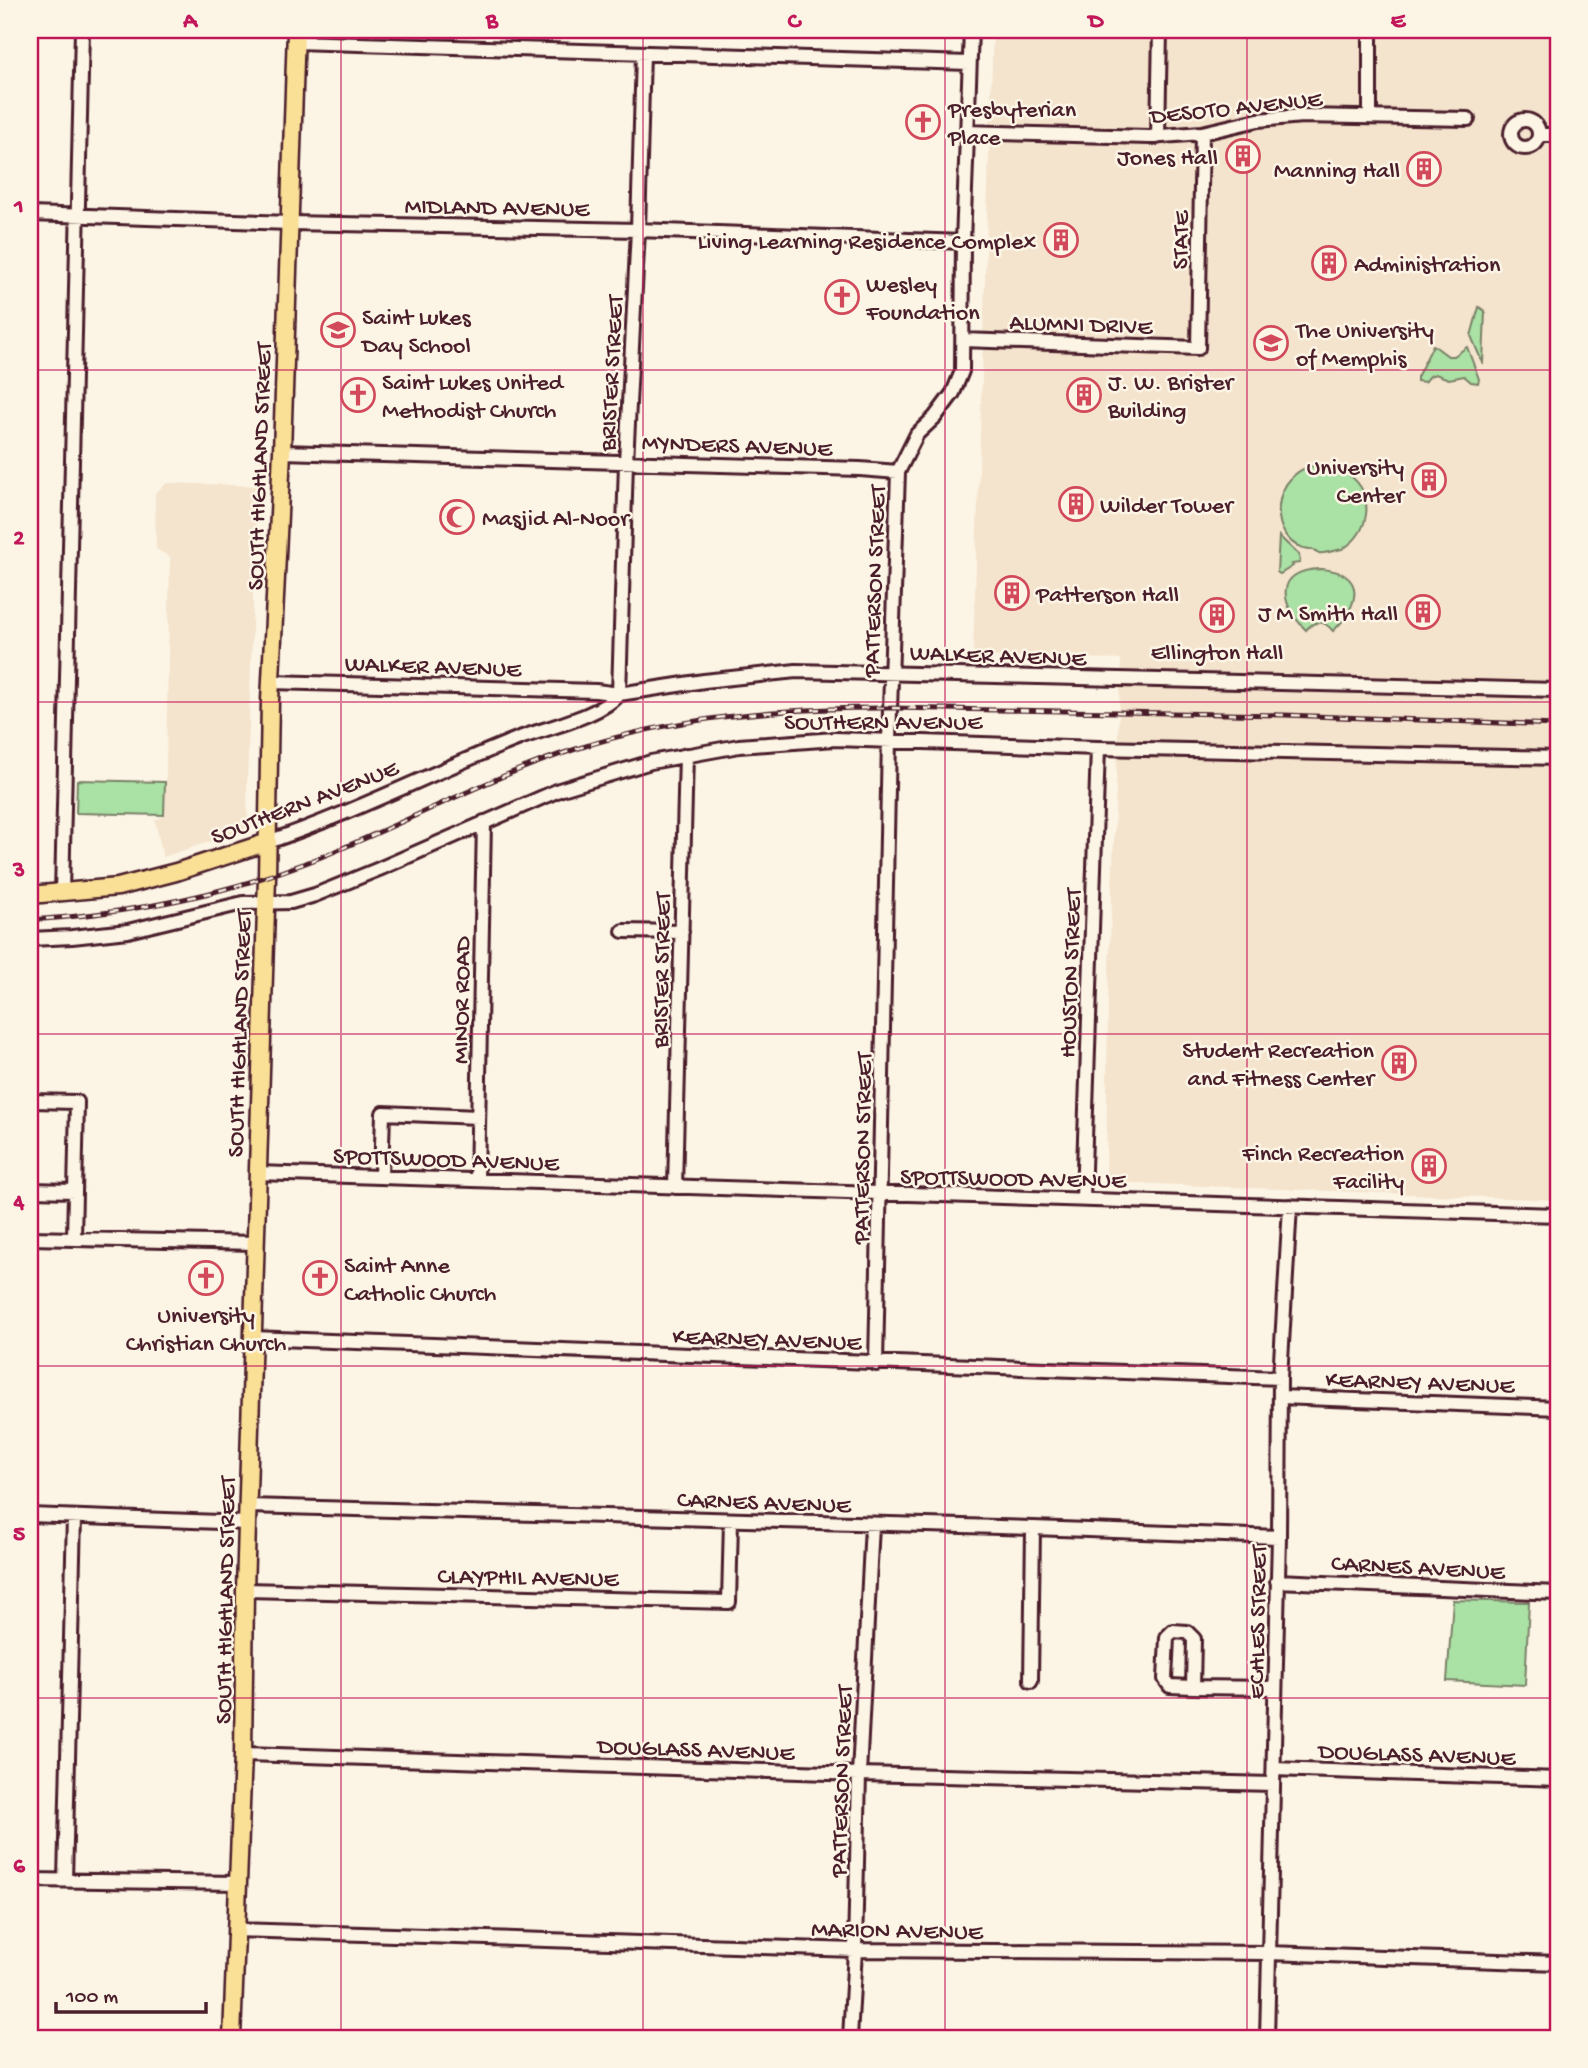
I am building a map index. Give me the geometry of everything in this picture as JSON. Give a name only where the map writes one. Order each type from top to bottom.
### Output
[{"type":"main road","name":"SOUTH HIGHLAND STREET","points":[[232,2038],[243,1754],[245,1590],[271,682],[282,452],[295,36]]},
{"type":"main road","name":"SOUTHERN AVENUE","points":[[30,895],[118,887],[176,872],[268,842]]},
{"type":"street","points":[[62,893],[82,30]]},
{"type":"street","name":"PATTERSON STREET","points":[[876,1364],[889,740],[898,472],[917,434],[935,417],[953,393],[962,371],[963,242],[971,30]]},
{"type":"street","points":[[1158,137],[1160,30]]},
{"type":"street","points":[[1370,30],[1370,117]]},
{"type":"street","points":[[295,36],[643,54],[969,63]]},
{"type":"street","name":"BRISTER STREET","points":[[619,694],[643,54]]},
{"type":"street","name":"DESOTO AVENUE","points":[[966,132],[1158,137],[1202,133],[1258,120],[1302,116],[1468,119]]},
{"type":"street","name":"STATE","points":[[1198,348],[1202,133]]},
{"type":"street","points":[[1540,135],[1558,135]]},
{"type":"street","name":"MIDLAND AVENUE","points":[[30,214],[290,223],[638,230],[963,242]]},
{"type":"street","name":"ALUMNI DRIVE","points":[[962,340],[1198,348]]},
{"type":"street","name":"MYNDERS AVENUE","points":[[282,452],[626,461],[898,472]]},
{"type":"street","name":"WALKER AVENUE","points":[[271,682],[596,691],[619,694],[796,671],[1558,690]]},
{"type":"street","name":"SOUTHERN AVENUE","points":[[268,842],[325,822],[516,739],[604,708],[619,694]]},
{"type":"street","name":"SOUTHERN AVENUE","points":[[30,939],[128,931],[243,904],[291,902],[315,895],[484,821],[576,785],[651,762],[739,746],[835,739],[1558,758]]},
{"type":"street","name":"HOUSTON STREET","points":[[1083,1199],[1098,748]]},
{"type":"street","name":"BRISTER STREET","points":[[675,1187],[686,755]]},
{"type":"street","name":"MINOR ROAD","points":[[477,1180],[484,821]]},
{"type":"street","points":[[623,931],[682,932]]},
{"type":"street","points":[[30,1101],[77,1102],[74,1238]]},
{"type":"street","points":[[381,1177],[383,1114],[478,1118]]},
{"type":"street","name":"SPOTTSWOOD AVENUE","points":[[257,1172],[881,1195],[1558,1215]]},
{"type":"street","points":[[30,1190],[75,1191]]},
{"type":"street","name":"ECHLES STREET","points":[[1267,2038],[1279,1537],[1280,1378],[1290,1206]]},
{"type":"street","points":[[30,1238],[256,1243]]},
{"type":"street","name":"KEARNEY AVENUE","points":[[253,1338],[1280,1378]]},
{"type":"street","name":"KEARNEY AVENUE","points":[[1280,1397],[1558,1408]]},
{"type":"street","name":"CARNES AVENUE","points":[[248,1506],[1279,1537]]},
{"type":"street","points":[[30,1515],[247,1523]]},
{"type":"street","points":[[65,1880],[74,1517]]},
{"type":"street","name":"CLAYPHIL AVENUE","points":[[245,1590],[729,1602],[731,1521]]},
{"type":"street","name":"PATTERSON STREET","points":[[850,2038],[859,1774],[873,1525]]},
{"type":"street","points":[[1031,1681],[1033,1528]]},
{"type":"street","name":"CARNES AVENUE","points":[[1277,1581],[1558,1593]]},
{"type":"street","points":[[1193,1687],[1194,1639],[1187,1632],[1173,1631],[1167,1637],[1165,1679],[1170,1686],[1193,1687],[1275,1688]]},
{"type":"street","name":"DOUGLASS AVENUE","points":[[243,1754],[1273,1784]]},
{"type":"street","name":"DOUGLASS AVENUE","points":[[1274,1769],[1558,1779]]},
{"type":"street","points":[[30,1880],[238,1883]]},
{"type":"street","name":"MARION AVENUE","points":[[236,1930],[855,1950],[1269,1953],[1558,1963]]},
{"type":"shaded area","name":"The University of Memphis","points":[[993,30],[1558,30],[1558,1200],[1106,1182],[1108,996],[1121,659],[973,656]]},
{"type":"shaded area","points":[[167,483],[262,486],[261,505],[256,508],[248,829],[163,857],[155,820],[165,816],[170,557],[156,549],[155,493]]},
{"type":"green space","points":[[1479,307],[1485,311],[1483,364],[1471,336]]},
{"type":"green space","points":[[1433,345],[1448,356],[1454,356],[1467,347],[1479,379],[1478,383],[1471,382],[1464,376],[1449,379],[1435,374],[1425,382],[1417,381]]},
{"type":"green space","points":[[1323,465],[1346,473],[1358,483],[1366,503],[1366,513],[1359,534],[1351,543],[1342,549],[1321,553],[1295,545],[1285,535],[1279,506],[1283,491],[1291,478],[1305,468]]},
{"type":"green space","points":[[1279,536],[1299,555],[1300,563],[1292,564],[1293,566],[1280,574],[1277,572]]},
{"type":"green space","points":[[1321,569],[1346,576],[1352,583],[1354,592],[1349,611],[1333,631],[1320,623],[1313,624],[1306,630],[1290,610],[1286,600],[1288,582],[1295,575]]},
{"type":"green space","points":[[77,780],[165,782],[164,815],[76,813]]},
{"type":"green space","points":[[1453,1600],[1529,1602],[1525,1685],[1447,1681]]},
{"type":"railway","points":[[30,920],[134,908],[236,886],[338,850],[541,761],[614,738],[731,716],[890,708],[1284,715],[1558,725]]},
{"type":"place","name":"Presbyterian Place","points":[[923,122]]},
{"type":"place","name":"Jones Hall","points":[[1243,156]]},
{"type":"place","name":"Manning Hall","points":[[1424,169]]},
{"type":"place","name":"Living Learning Residence Complex","points":[[1061,240]]},
{"type":"place","name":"Administration","points":[[1329,263]]},
{"type":"place","name":"Wesley Foundation","points":[[842,297]]},
{"type":"place","name":"Saint Lukes Day School","points":[[338,330]]},
{"type":"place","name":"The University of Memphis","points":[[1271,343]]},
{"type":"place","name":"Saint Lukes United Methodist Church","points":[[358,395]]},
{"type":"place","name":"J. W. Brister Building","points":[[1084,395]]},
{"type":"place","name":"University Center","points":[[1429,480]]},
{"type":"place","name":"Wilder Tower","points":[[1076,504]]},
{"type":"place","name":"Masjid Al-Noor","points":[[457,517]]},
{"type":"place","name":"Patterson Hall","points":[[1012,593]]},
{"type":"place","name":"J M Smith Hall","points":[[1423,612]]},
{"type":"place","name":"Ellington Hall","points":[[1217,615]]},
{"type":"place","name":"Student Recreation and Fitness Center","points":[[1399,1063]]},
{"type":"place","name":"Finch Recreation Facility","points":[[1429,1166]]},
{"type":"place","name":"University Christian Church","points":[[206,1278]]},
{"type":"place","name":"Saint Anne Catholic Church","points":[[320,1278]]}]
